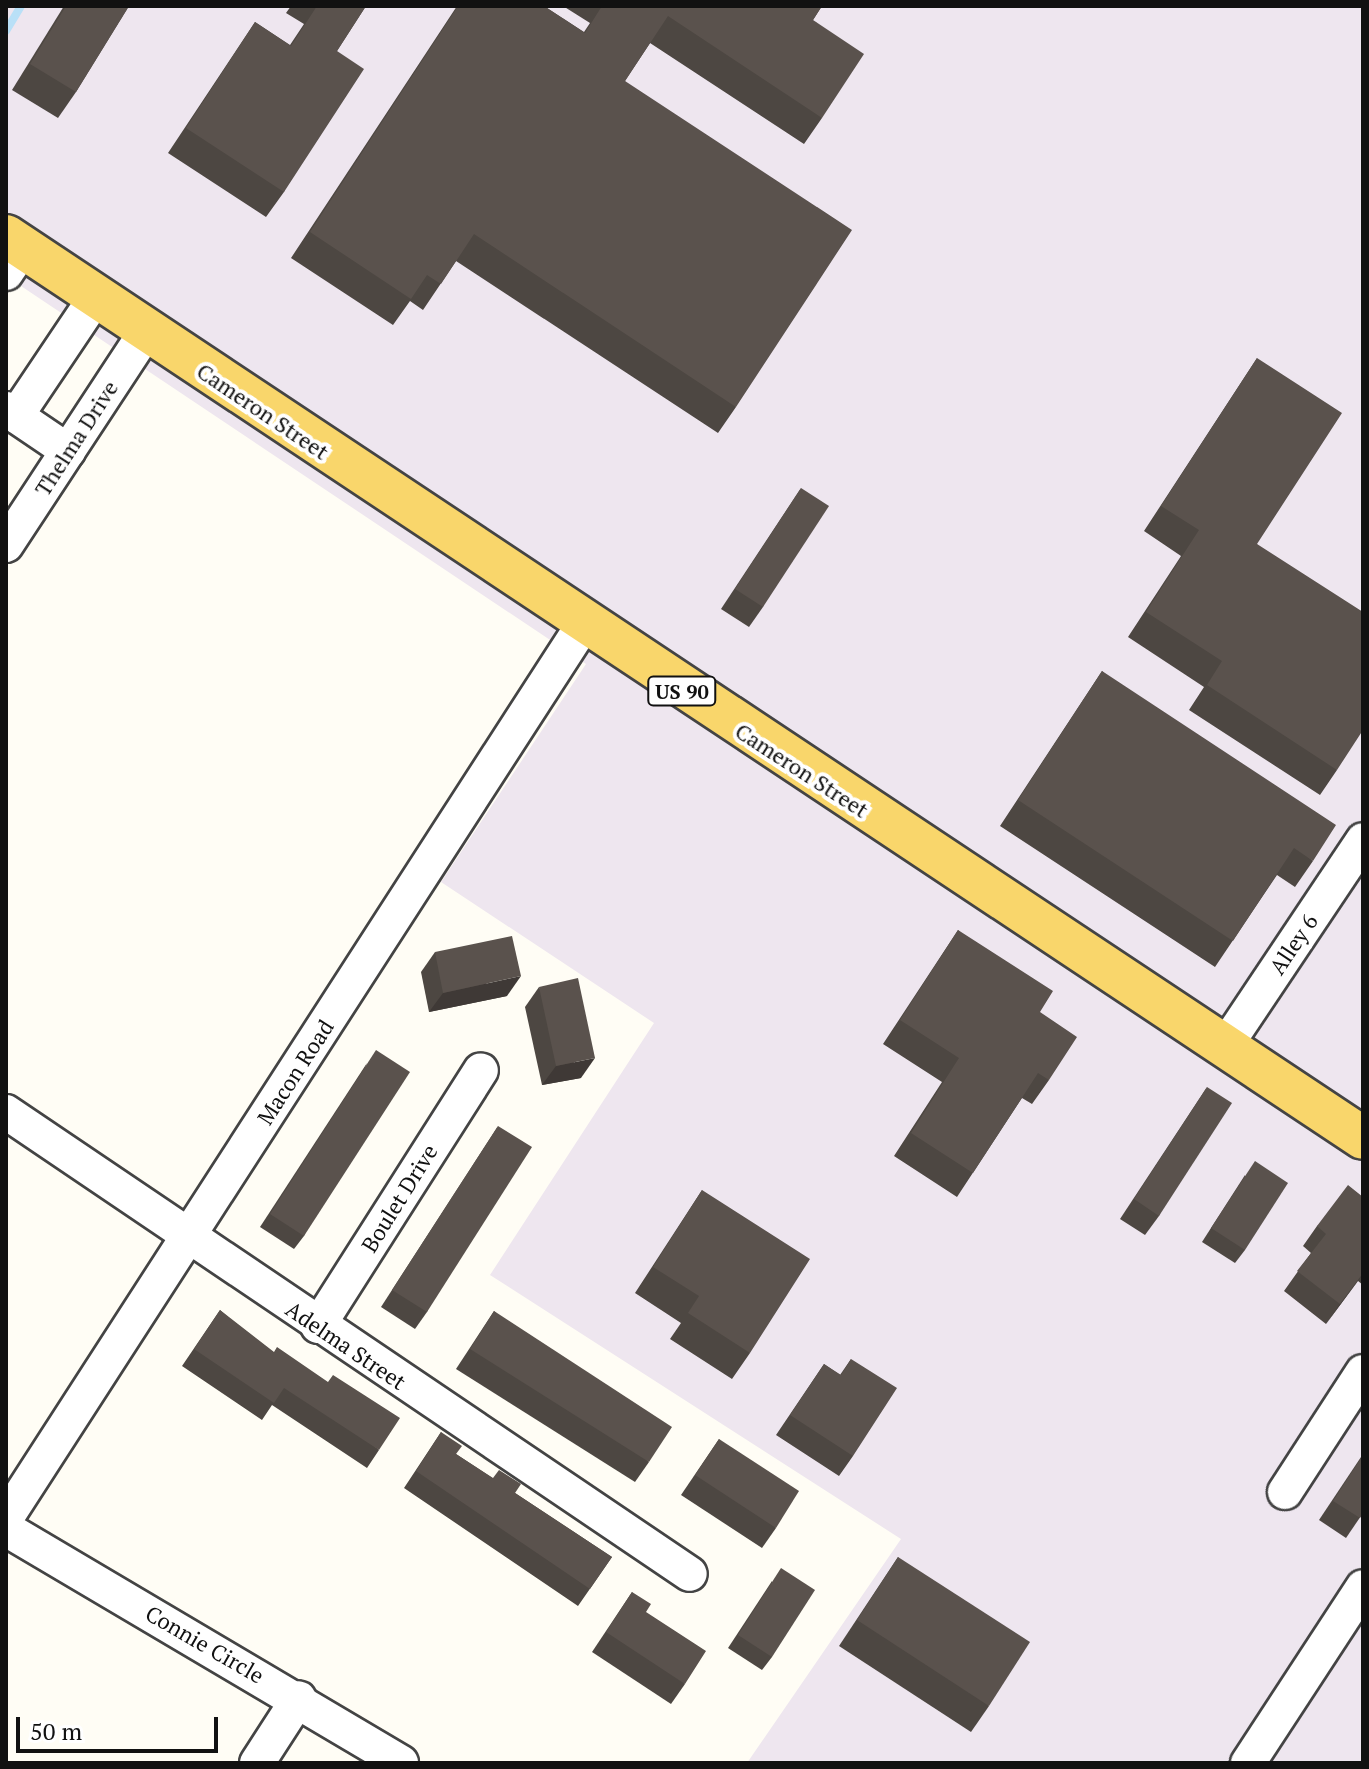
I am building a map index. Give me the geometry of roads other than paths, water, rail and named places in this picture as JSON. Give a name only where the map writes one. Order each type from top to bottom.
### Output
[{"type":"main road","name":"Cameron Street","points":[[12,252],[96,297],[583,625],[1363,1138]]},
{"type":"street","points":[[68,451],[11,413],[96,297]]},
{"type":"street","name":"Thelma Drive","points":[[6,545],[146,332]]},
{"type":"street","name":"Macon Road","points":[[6,1518],[583,625]]},
{"type":"street","name":"Alley 6","points":[[1224,1048],[1363,840]]},
{"type":"street","name":"Boulet Drive","points":[[318,1326],[481,1070]]},
{"type":"street","name":"Adelma Street","points":[[6,1112],[318,1326],[690,1574]]},
{"type":"street","points":[[1285,1492],[1363,1372]]},
{"type":"street","name":"Connie Circle","points":[[6,1529],[299,1698],[401,1763]]},
{"type":"street","points":[[1248,1763],[1363,1587]]},
{"type":"street","points":[[257,1763],[299,1698]]},
{"type":"waterway","points":[[6,31],[21,6]]}]
